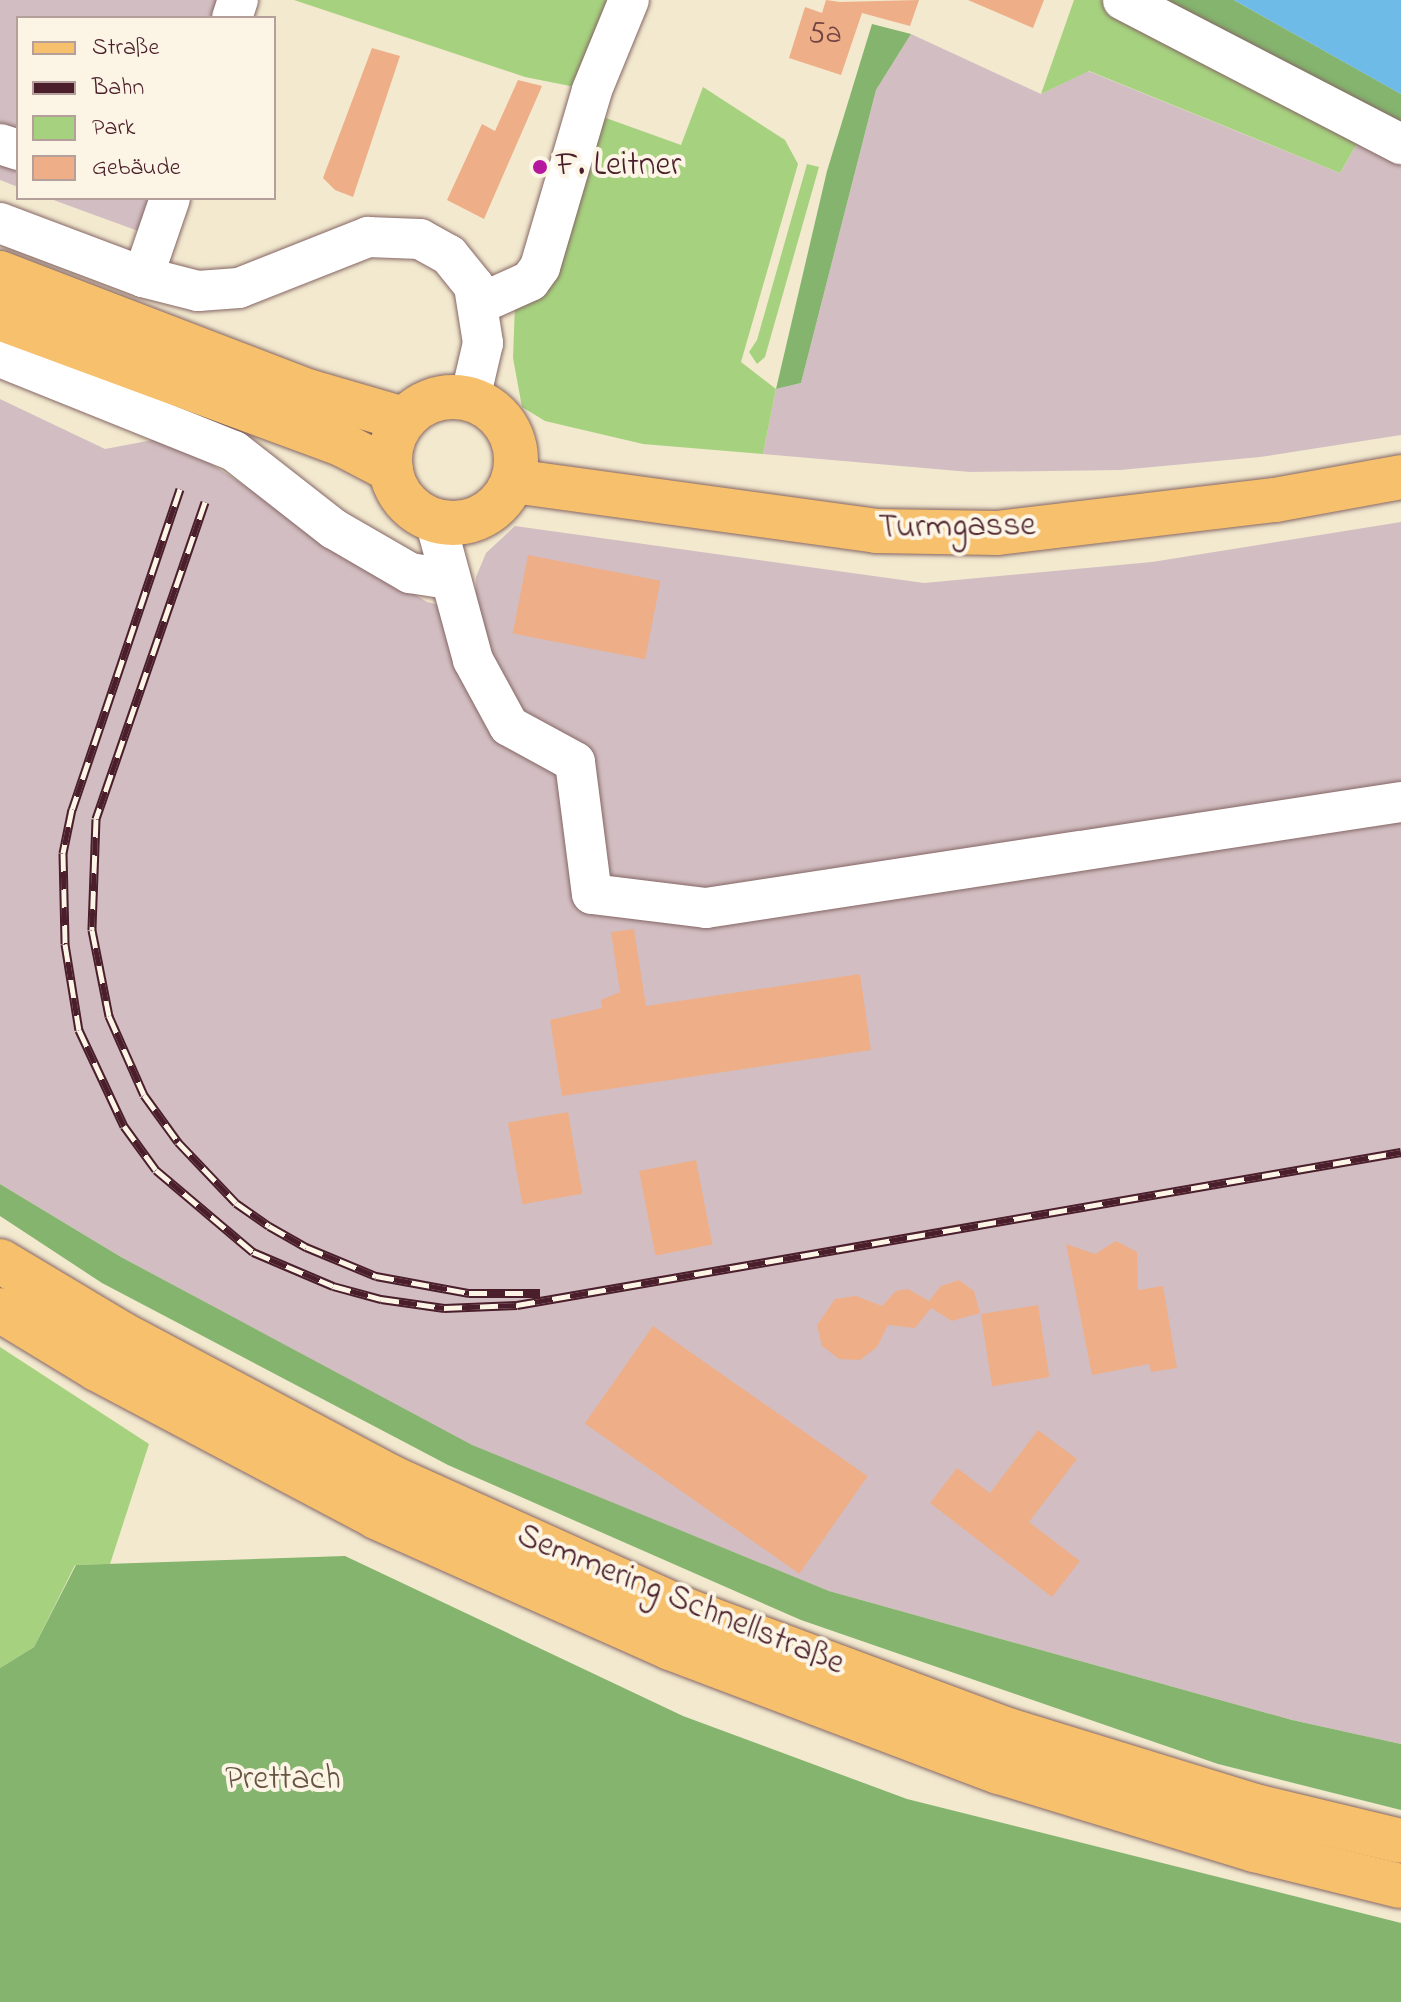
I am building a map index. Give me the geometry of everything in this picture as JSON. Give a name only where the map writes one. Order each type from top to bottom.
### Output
[{"type":"main road","points":[[0,273],[308,391],[404,419]]},
{"type":"main road","points":[[0,318],[343,445],[391,470]]},
{"type":"main road","points":[[448,396],[470,399],[494,411],[511,433],[517,459],[513,481],[501,501],[483,516],[460,523],[435,520],[413,508],[391,470],[392,443],[404,419],[423,404],[448,396]]},
{"type":"main road","name":"Turmgasse","points":[[513,481],[846,528],[998,533],[1275,500],[1401,477]]},
{"type":"main road","name":"Semmering Schnellstraße","points":[[0,1261],[122,1334],[393,1478],[688,1611],[1008,1730],[1255,1806],[1401,1841]]},
{"type":"main road","name":"Semmering Schnellstraße","points":[[0,1310],[97,1369],[376,1517],[670,1648],[999,1772],[1254,1850],[1401,1886]]},
{"type":"street","points":[[479,304],[530,281],[540,267],[592,90],[629,0]]},
{"type":"street","points":[[1123,0],[1401,144]]},
{"type":"street","points":[[143,277],[166,200]]},
{"type":"street","points":[[0,223],[175,287],[219,291],[343,243],[399,235],[420,239],[449,255],[474,286],[483,343],[470,399]]},
{"type":"street","points":[[0,357],[234,451],[334,529],[453,594]]},
{"type":"street","points":[[435,520],[473,660],[509,726],[575,762],[592,894],[706,908],[1401,802]]},
{"type":"shaded area","points":[[0,0],[249,0],[244,16],[16,16],[16,186],[0,180]]},
{"type":"shaded area","points":[[911,34],[1041,94],[1088,71],[1340,173],[1363,133],[1401,156],[1401,435],[1260,457],[1120,470],[970,472],[763,454],[776,389],[801,383],[876,90]]},
{"type":"shaded area","points":[[53,200],[185,200],[171,243]]},
{"type":"shaded area","points":[[0,399],[105,449],[158,439],[208,462],[427,602],[456,609],[475,606],[476,577],[486,553],[515,526],[924,583],[1152,562],[1401,522],[1401,1744],[1292,1720],[829,1591],[472,1446],[121,1257],[0,1184]]},
{"type":"green space","points":[[294,0],[620,0],[585,89],[525,77]]},
{"type":"green space","points":[[1074,0],[1104,0],[1363,133],[1340,173],[1089,71],[1041,94]]},
{"type":"green space","points":[[1151,0],[1234,0],[1401,94],[1401,128]]},
{"type":"green space","points":[[872,24],[911,34],[876,90],[801,383],[776,389],[827,171]]},
{"type":"green space","points":[[703,87],[785,140],[798,164],[741,362],[776,389],[763,454],[643,444],[545,421],[522,407],[513,358],[515,303],[592,113],[681,145]]},
{"type":"green space","points":[[807,164],[819,167],[765,357],[757,364],[749,352],[757,340]]},
{"type":"green space","points":[[0,1184],[121,1257],[472,1445],[829,1591],[1292,1720],[1401,1744],[1401,1810],[1218,1764],[801,1620],[448,1465],[102,1283],[0,1216]]},
{"type":"green space","points":[[0,1347],[149,1444],[110,1564],[75,1565],[34,1647],[0,1668]]},
{"type":"green space","name":"Prettach","points":[[345,1556],[683,1716],[907,1799],[1401,1923],[1401,2002],[0,2002],[0,1668],[34,1647],[76,1565]]},
{"type":"water","points":[[1234,0],[1401,0],[1401,94],[1383,84]]},
{"type":"building","points":[[826,0],[919,0],[910,26],[862,13],[841,75],[789,58],[805,7],[822,13]]},
{"type":"building","points":[[968,0],[1044,0],[1033,28]]},
{"type":"building","points":[[372,48],[400,56],[353,197],[335,190],[323,178]]},
{"type":"building","points":[[518,80],[542,86],[484,219],[447,200],[482,124],[495,131]]},
{"type":"building","points":[[528,555],[661,581],[645,659],[513,634]]},
{"type":"building","points":[[634,929],[646,1006],[860,974],[871,1050],[562,1096],[550,1020],[602,1008],[601,1000],[620,992],[611,932]]},
{"type":"building","points":[[568,1112],[582,1194],[522,1204],[508,1123]]},
{"type":"building","points":[[696,1160],[712,1244],[655,1255],[639,1171]]},
{"type":"building","points":[[1116,1241],[1137,1252],[1138,1290],[1163,1286],[1177,1368],[1151,1372],[1149,1364],[1092,1375],[1066,1244],[1095,1254]]},
{"type":"building","points":[[959,1280],[974,1291],[980,1313],[952,1321],[931,1308],[915,1328],[888,1325],[877,1347],[860,1360],[839,1359],[822,1346],[817,1325],[835,1299],[856,1296],[882,1306],[896,1291],[908,1289],[929,1301],[941,1286]]},
{"type":"building","points":[[1038,1305],[1049,1377],[992,1386],[981,1314]]},
{"type":"building","points":[[653,1326],[868,1476],[799,1574],[585,1423]]},
{"type":"building","points":[[1038,1430],[1077,1459],[1029,1522],[1080,1561],[1052,1597],[930,1503],[957,1468],[990,1493]]},
{"type":"railway","points":[[180,489],[72,809],[63,853],[65,944],[79,1030],[124,1126],[156,1170],[253,1252],[333,1286],[381,1299],[444,1308],[517,1305],[1401,1152]]},
{"type":"railway","points":[[205,502],[96,819],[92,930],[109,1016],[144,1095],[178,1142],[236,1203],[269,1226],[306,1247],[376,1276],[469,1293],[540,1293]]},
{"type":"place","name":"F. Leitner","points":[[540,167]]}]
